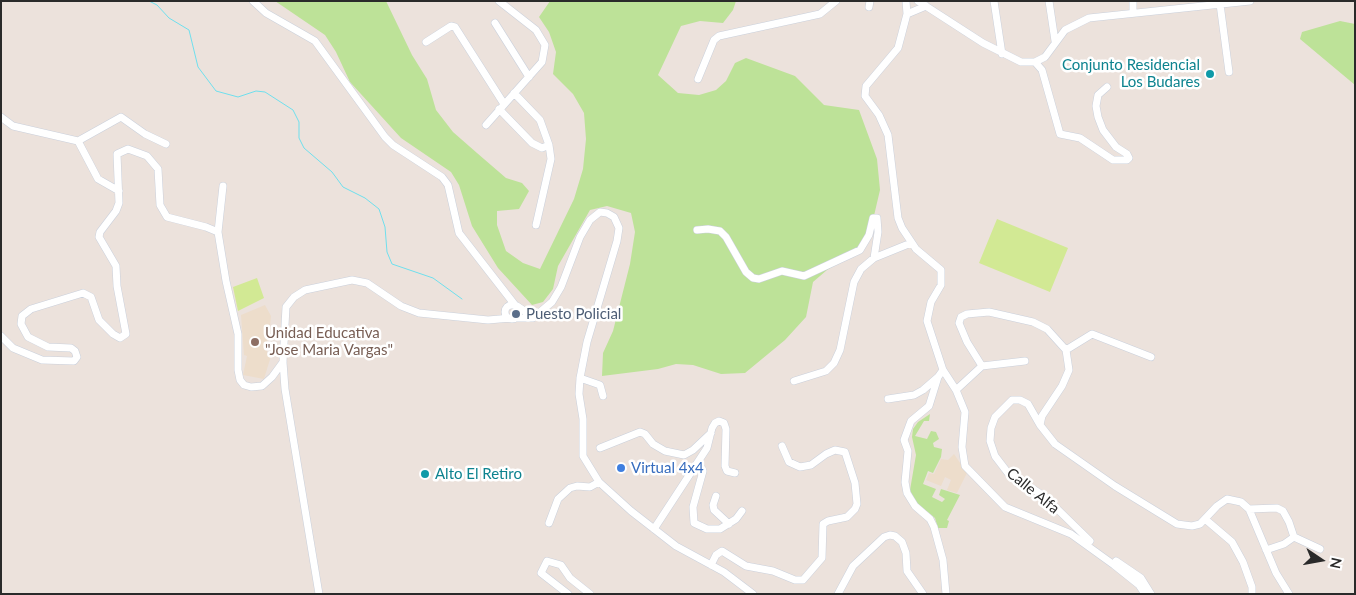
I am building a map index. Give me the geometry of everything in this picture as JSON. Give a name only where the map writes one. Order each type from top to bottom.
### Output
[{"type":"street","points":[[253,1],[266,13],[315,41],[385,137],[393,145],[442,177],[448,185],[459,233],[516,306],[519,314],[512,318]]},
{"type":"street","points":[[486,126],[542,62],[544,45],[541,36],[536,30],[499,1]]},
{"type":"street","points":[[698,79],[714,40],[719,36],[820,14],[836,1]]},
{"type":"street","points":[[906,1],[907,14],[898,48],[873,78],[865,92],[869,103],[883,122],[888,136],[898,218],[911,243],[924,257],[941,270],[941,285],[931,302],[927,321],[943,370],[956,390],[965,412],[962,447],[966,466],[1006,507],[1072,534],[1114,565],[1145,593]]},
{"type":"street","points":[[918,1],[983,43],[1021,62],[1035,62],[1044,57],[1065,30],[1088,18],[1250,1]]},
{"type":"street","points":[[994,1],[1002,54]]},
{"type":"street","points":[[1049,1],[1051,28],[1055,42]]},
{"type":"street","points":[[1133,1],[1133,12]]},
{"type":"street","points":[[1220,4],[1229,72]]},
{"type":"street","points":[[907,14],[926,6]]},
{"type":"street","points":[[495,23],[530,77]]},
{"type":"street","points":[[426,42],[451,26],[455,28],[501,107],[532,143],[542,148],[548,145]]},
{"type":"street","points":[[1051,28],[1065,30]]},
{"type":"street","points":[[983,43],[989,43],[1000,37]]},
{"type":"street","points":[[1044,57],[1042,70],[1060,134],[1080,138],[1113,160],[1127,160],[1129,158],[1127,154],[1116,148],[1103,130],[1098,117],[1096,106],[1098,95],[1107,87]]},
{"type":"street","points":[[1035,62],[1042,70]]},
{"type":"street","points":[[514,94],[540,120],[551,159],[536,224]]},
{"type":"street","points":[[1,117],[13,126],[78,141],[121,117],[146,134],[166,144]]},
{"type":"street","points":[[78,141],[98,179],[119,191]]},
{"type":"street","points":[[1,336],[13,348],[42,360],[74,361],[77,357],[75,351],[71,348],[48,347],[28,337],[21,324],[22,316],[31,309],[83,293],[91,297],[99,320],[112,334],[120,338],[126,334],[117,286],[116,266],[99,237],[100,232],[116,211],[119,191],[115,159],[122,150],[138,151],[147,156],[158,170],[160,206],[167,217],[218,232]]},
{"type":"street","points":[[223,186],[218,232],[226,281],[238,334],[238,370],[240,380],[244,385],[251,387],[262,386],[272,377],[283,362]]},
{"type":"street","points":[[319,594],[284,378],[286,307],[294,297],[305,290],[336,282],[360,280],[401,306],[419,313],[483,319],[530,319],[542,313],[552,302],[561,287],[580,237],[590,220],[600,212],[607,212],[614,217],[619,228],[617,241],[587,342],[580,378],[578,394],[583,419],[583,456],[599,482],[654,529],[676,546],[742,584],[753,594]]},
{"type":"street","points":[[697,230],[720,230],[746,272],[753,278],[759,279],[782,271],[804,276],[860,250],[869,235],[873,218],[877,218],[878,232],[874,258]]},
{"type":"street","points":[[794,381],[826,371],[834,363],[840,350],[856,277],[861,269],[874,258],[911,243]]},
{"type":"street","points":[[508,294],[507,316],[512,318]]},
{"type":"street","points":[[483,319],[498,315],[506,308],[516,306],[529,314],[542,313]]},
{"type":"street","points":[[982,366],[967,342],[959,323],[961,317],[980,312],[1033,322],[1046,328],[1066,350],[1068,370],[1062,386],[1045,409],[1040,425],[1055,444],[1085,467],[1177,524],[1192,526],[1200,524],[1217,506],[1227,499],[1241,502],[1249,508],[1266,550],[1289,594]]},
{"type":"street","points":[[1066,350],[1092,334],[1151,357]]},
{"type":"street","points":[[956,390],[982,366],[1025,361]]},
{"type":"street","points":[[888,399],[914,395],[923,390],[943,370]]},
{"type":"street","points":[[272,377],[284,378]]},
{"type":"street","points":[[938,377],[929,406],[911,421],[906,429],[904,440],[908,459],[905,482],[910,501],[930,519],[934,527],[943,560],[946,594]]},
{"type":"street","points":[[580,378],[600,385],[603,396]]},
{"type":"street","name":"Calle Alfa","points":[[1040,425],[1028,404],[1020,400],[1012,400],[995,417],[991,428],[990,441],[995,456],[1008,473],[1027,484],[1057,507],[1077,531],[1141,578],[1145,593]]},
{"type":"street","points":[[654,529],[707,448],[715,423],[721,421],[724,423],[726,429],[725,466],[727,471],[735,473]]},
{"type":"street","points":[[600,448],[640,432],[645,434],[653,444],[664,451],[684,455],[693,450],[712,433]]},
{"type":"street","points":[[711,565],[716,555],[722,551],[746,566],[774,571],[795,580],[803,580],[822,558],[823,524],[828,520],[847,517],[856,509],[855,483],[846,452],[835,450],[811,465],[800,467],[789,462],[782,446]]},
{"type":"street","points":[[696,466],[701,467],[703,471],[693,507],[694,524],[714,530],[729,524],[742,511]]},
{"type":"street","points":[[549,523],[558,499],[570,488],[577,486],[590,487],[599,482]]},
{"type":"street","points":[[716,496],[713,505],[714,510],[729,524]]},
{"type":"street","points":[[1249,508],[1272,507],[1283,511],[1294,537],[1320,549]]},
{"type":"street","points":[[1205,519],[1232,542],[1243,562],[1252,587],[1252,594]]},
{"type":"street","points":[[838,594],[853,566],[884,537],[890,535],[895,536],[902,542],[906,554],[907,571],[923,594]]},
{"type":"street","points":[[1266,550],[1284,544],[1294,537]]},
{"type":"street","points":[[568,594],[541,573],[547,561],[561,565],[570,578],[590,594]]},
{"type":"shaded area","name":"Unidad Educativa \"Jose Maria Vargas\"","points":[[265,305],[271,316],[270,327],[267,329],[267,353],[271,356],[264,379],[243,375],[247,356],[244,355],[241,315]]},
{"type":"shaded area","points":[[954,454],[967,473],[957,493],[947,490],[951,480],[945,477],[941,486],[926,480],[929,473],[934,474],[941,459],[948,460]]},
{"type":"green space","points":[[275,1],[386,1],[412,55],[427,79],[436,110],[453,132],[477,153],[506,178],[522,183],[529,191],[519,209],[497,211],[497,225],[506,251],[523,263],[540,269],[574,199],[583,169],[586,139],[584,113],[573,94],[553,74],[556,52],[549,32],[539,17],[550,1],[736,1],[733,10],[723,23],[700,21],[681,26],[658,75],[678,93],[699,95],[716,90],[726,81],[735,63],[746,58],[795,76],[824,105],[859,110],[877,159],[880,190],[869,237],[845,259],[827,270],[813,282],[806,317],[785,340],[745,373],[721,374],[693,365],[676,364],[658,369],[602,376],[603,353],[613,331],[630,264],[635,232],[631,213],[607,206],[590,210],[558,266],[553,289],[543,302],[532,305],[498,268],[472,226],[459,185],[451,172],[401,138],[350,82],[336,52],[325,35]]},
{"type":"green space","points":[[1340,21],[1355,24],[1355,85],[1300,39],[1302,32]]},
{"type":"green space","points":[[997,219],[1068,248],[1050,292],[979,263]]},
{"type":"green space","points":[[257,278],[264,298],[238,311],[233,287]]},
{"type":"green space","points":[[930,414],[929,421],[924,421],[915,436],[927,439],[931,431],[936,432],[939,439],[933,443],[934,447],[942,449],[941,457],[933,473],[928,471],[923,484],[936,489],[932,497],[942,502],[945,499],[939,495],[941,489],[960,495],[947,520],[949,521],[947,528],[938,528],[935,518],[915,502],[910,490],[916,455],[912,437],[913,429],[918,422]]},
{"type":"waterway","points":[[149,1],[157,5],[169,18],[189,30],[198,67],[216,91],[238,97],[256,91],[265,92],[293,110],[299,122],[299,138],[304,148],[332,172],[343,187],[365,198],[379,209],[385,227],[387,252],[392,264],[433,278],[462,299]]},
{"type":"place","name":"Conjunto Residencial Los Budares","points":[[1210,74]]},
{"type":"place","name":"Puesto Policial","points":[[516,314]]},
{"type":"place","name":"Unidad Educativa \"Jose Maria Vargas\"","points":[[255,342]]},
{"type":"place","name":"Virtual 4x4","points":[[621,468]]},
{"type":"place","name":"Alto El Retiro","points":[[425,474]]}]
